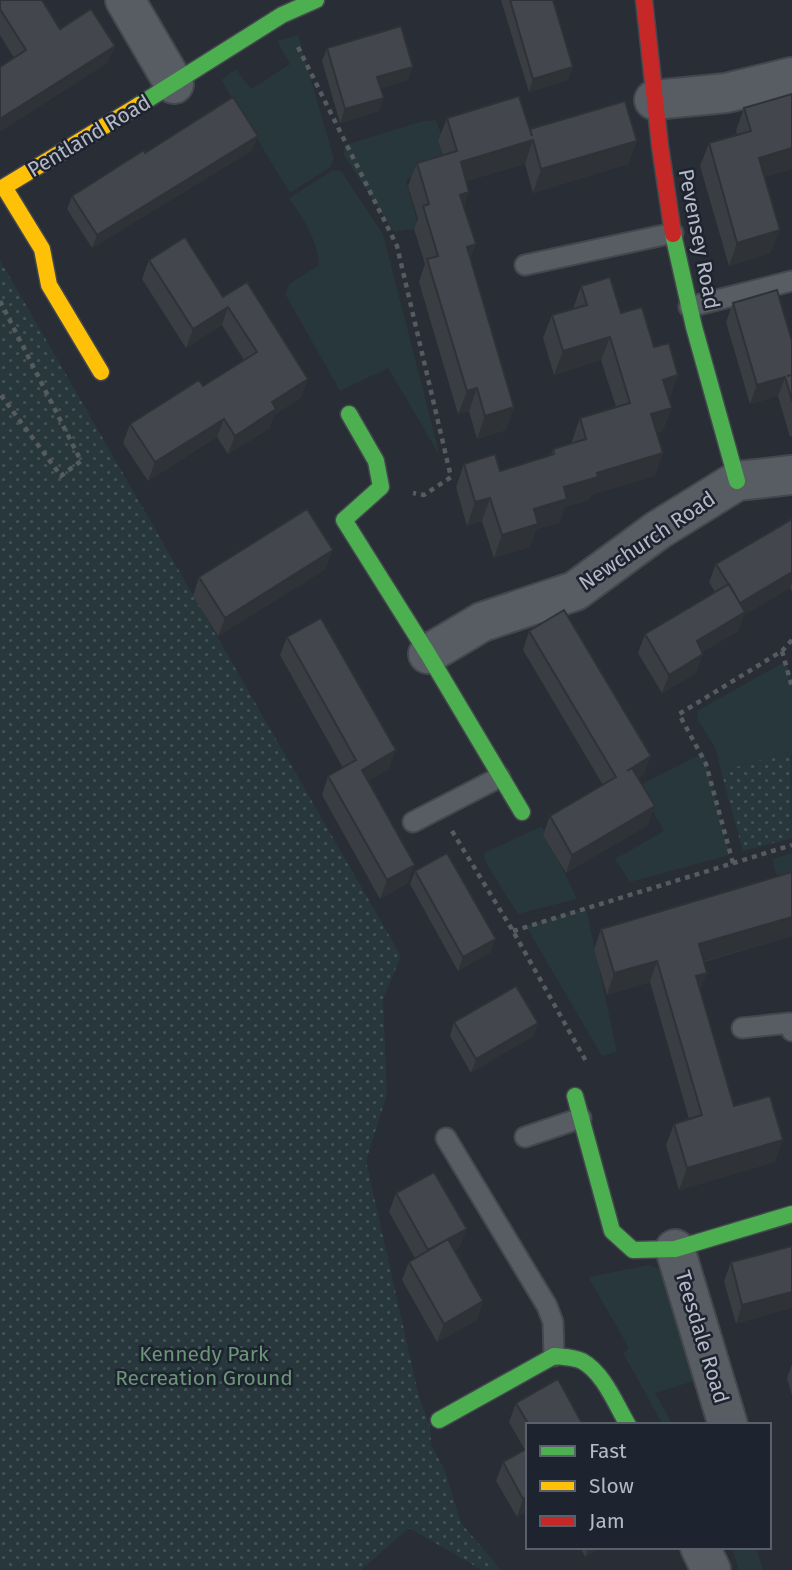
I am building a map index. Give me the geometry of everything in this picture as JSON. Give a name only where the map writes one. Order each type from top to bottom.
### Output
[{"type":"street","name":"Pentland Road","points":[[125,0],[174,85]]},
{"type":"street","name":"Pentland Road","points":[[101,372],[49,285],[42,249],[4,187],[174,85],[282,15],[316,0]]},
{"type":"street","name":"Pevensey Road","points":[[644,0],[654,100],[673,233],[689,307],[737,481]]},
{"type":"street","points":[[654,100],[726,93],[792,77]]},
{"type":"street","points":[[349,414],[376,461],[381,487],[344,520],[522,812]]},
{"type":"street","name":"Newchurch Road","points":[[428,654],[482,622],[575,591],[658,530],[737,481],[792,475]]},
{"type":"street","name":"Teesdale Road","points":[[575,1097],[612,1231],[633,1250],[675,1249],[792,1214]]},
{"type":"street","name":"Teesdale Road","points":[[675,1249],[727,1423]]},
{"type":"street","points":[[439,1420],[554,1356],[572,1357],[585,1363],[596,1375],[627,1423]]},
{"type":"lane","points":[[525,265],[673,233]]},
{"type":"lane","points":[[689,307],[792,281]]},
{"type":"lane","points":[[413,822],[500,777]]},
{"type":"lane","points":[[742,1028],[790,1023],[792,1031]]},
{"type":"lane","points":[[525,1137],[581,1118]]},
{"type":"lane","points":[[446,1138],[547,1306],[553,1322],[554,1356]]},
{"type":"path","points":[[282,15],[397,246],[451,477],[424,495],[381,487]]},
{"type":"path","points":[[0,301],[81,461],[61,476],[0,394]]},
{"type":"path","points":[[733,863],[706,764],[678,714],[782,651],[792,640]]},
{"type":"path","points":[[782,651],[792,687]]},
{"type":"path","points":[[440,810],[587,1062],[575,1097]]},
{"type":"path","points":[[513,931],[792,845]]},
{"type":"green space","points":[[298,35],[334,159],[330,167],[290,193],[221,80],[236,69],[251,89],[290,64],[277,41]]},
{"type":"green space","points":[[436,120],[451,160],[406,180],[419,228],[394,232],[343,154],[345,145],[423,121]]},
{"type":"green space","points":[[333,170],[341,171],[383,234],[440,456],[388,368],[340,391],[285,294],[289,284],[319,265],[313,239],[289,198]]},
{"type":"green space","name":"Kennedy Park Recreation Ground","points":[[0,260],[401,956],[383,999],[387,1094],[366,1161],[419,1397],[430,1426],[431,1444],[445,1471],[461,1523],[501,1570],[482,1570],[409,1528],[361,1570],[0,1570]]},
{"type":"green space","points":[[786,661],[792,681],[792,756],[790,752],[721,771],[716,749],[698,720],[697,711]]},
{"type":"green space","points":[[791,752],[792,838],[743,851],[721,771]]},
{"type":"green space","points":[[704,753],[730,855],[630,882],[615,859],[664,831],[638,786]]},
{"type":"green space","points":[[542,826],[577,899],[518,914],[485,861],[484,853]]},
{"type":"green space","points":[[792,853],[792,883],[782,896],[772,859]]},
{"type":"green space","points":[[586,908],[617,1052],[602,1056],[526,926]]},
{"type":"green space","points":[[649,1265],[667,1272],[704,1378],[655,1393],[672,1423],[662,1423],[623,1353],[629,1348],[588,1277]]},
{"type":"green space","points":[[732,1549],[757,1549],[763,1570],[739,1570]]},
{"type":"building","points":[[0,0],[42,0],[60,29],[91,9],[115,46],[0,119],[0,67],[26,50],[0,9]]},
{"type":"building","points":[[510,0],[553,0],[573,67],[533,79]]},
{"type":"building","points":[[401,26],[413,67],[377,77],[384,98],[345,109],[327,48]]},
{"type":"building","points":[[792,94],[792,148],[759,158],[780,230],[737,243],[709,143],[751,131],[744,108]]},
{"type":"building","points":[[519,96],[532,136],[530,129],[625,101],[637,141],[541,169],[533,140],[461,162],[469,192],[460,195],[476,244],[467,247],[514,407],[485,416],[477,388],[467,391],[427,259],[438,256],[423,206],[429,204],[417,163],[457,151],[447,118]]},
{"type":"building","points":[[233,97],[258,136],[97,235],[72,196]]},
{"type":"building","points":[[185,237],[223,297],[247,282],[308,379],[272,402],[276,409],[235,436],[224,419],[155,462],[130,424],[199,380],[203,386],[257,352],[228,307],[193,329],[149,260]]},
{"type":"building","points":[[610,277],[621,313],[642,307],[654,347],[669,343],[678,375],[663,380],[672,408],[651,414],[663,453],[597,473],[598,477],[564,487],[567,499],[534,509],[538,524],[502,535],[490,498],[475,502],[464,464],[495,454],[500,471],[554,454],[553,449],[586,439],[580,418],[630,403],[610,337],[563,351],[552,315],[587,305],[581,286]]},
{"type":"building","points":[[777,290],[792,341],[792,401],[785,377],[757,385],[733,303]]},
{"type":"building","points":[[307,509],[333,550],[225,618],[199,577]]},
{"type":"building","points":[[792,519],[792,572],[740,603],[716,564]]},
{"type":"building","points":[[729,584],[745,612],[697,641],[703,654],[669,675],[645,634]]},
{"type":"building","points":[[564,610],[651,756],[627,771],[632,768],[655,806],[572,855],[550,816],[616,777],[529,631]]},
{"type":"building","points":[[321,618],[396,750],[362,770],[415,865],[387,880],[328,776],[356,760],[287,637]]},
{"type":"building","points":[[447,853],[496,939],[463,957],[415,871]]},
{"type":"building","points":[[792,872],[792,917],[699,944],[707,973],[696,976],[734,1106],[770,1096],[783,1140],[687,1168],[674,1124],[702,1115],[657,961],[614,973],[601,929]]},
{"type":"building","points":[[516,986],[538,1023],[476,1059],[454,1022]]},
{"type":"building","points":[[434,1172],[467,1229],[428,1250],[396,1193]]},
{"type":"building","points":[[448,1239],[483,1301],[444,1324],[409,1262]]},
{"type":"building","points":[[792,1246],[792,1292],[742,1305],[731,1262]]},
{"type":"building","points":[[558,1379],[582,1423],[528,1423],[516,1403]]},
{"type":"building","points":[[526,1449],[526,1497],[523,1499],[503,1462]]},
{"type":"traffic: fast","points":[[139,105],[282,15],[316,0]]},
{"type":"traffic: fast","points":[[673,234],[694,327],[737,481]]},
{"type":"traffic: fast","points":[[349,414],[376,461],[381,487],[344,520],[522,812]]},
{"type":"traffic: fast","points":[[575,1096],[612,1231],[633,1250],[675,1249],[792,1214]]},
{"type":"traffic: fast","points":[[439,1420],[554,1356],[579,1360],[590,1366],[603,1381],[627,1423]]},
{"type":"traffic: slow","points":[[101,372],[49,285],[42,249],[4,187],[139,105]]},
{"type":"traffic: jam","points":[[644,0],[673,234]]}]
